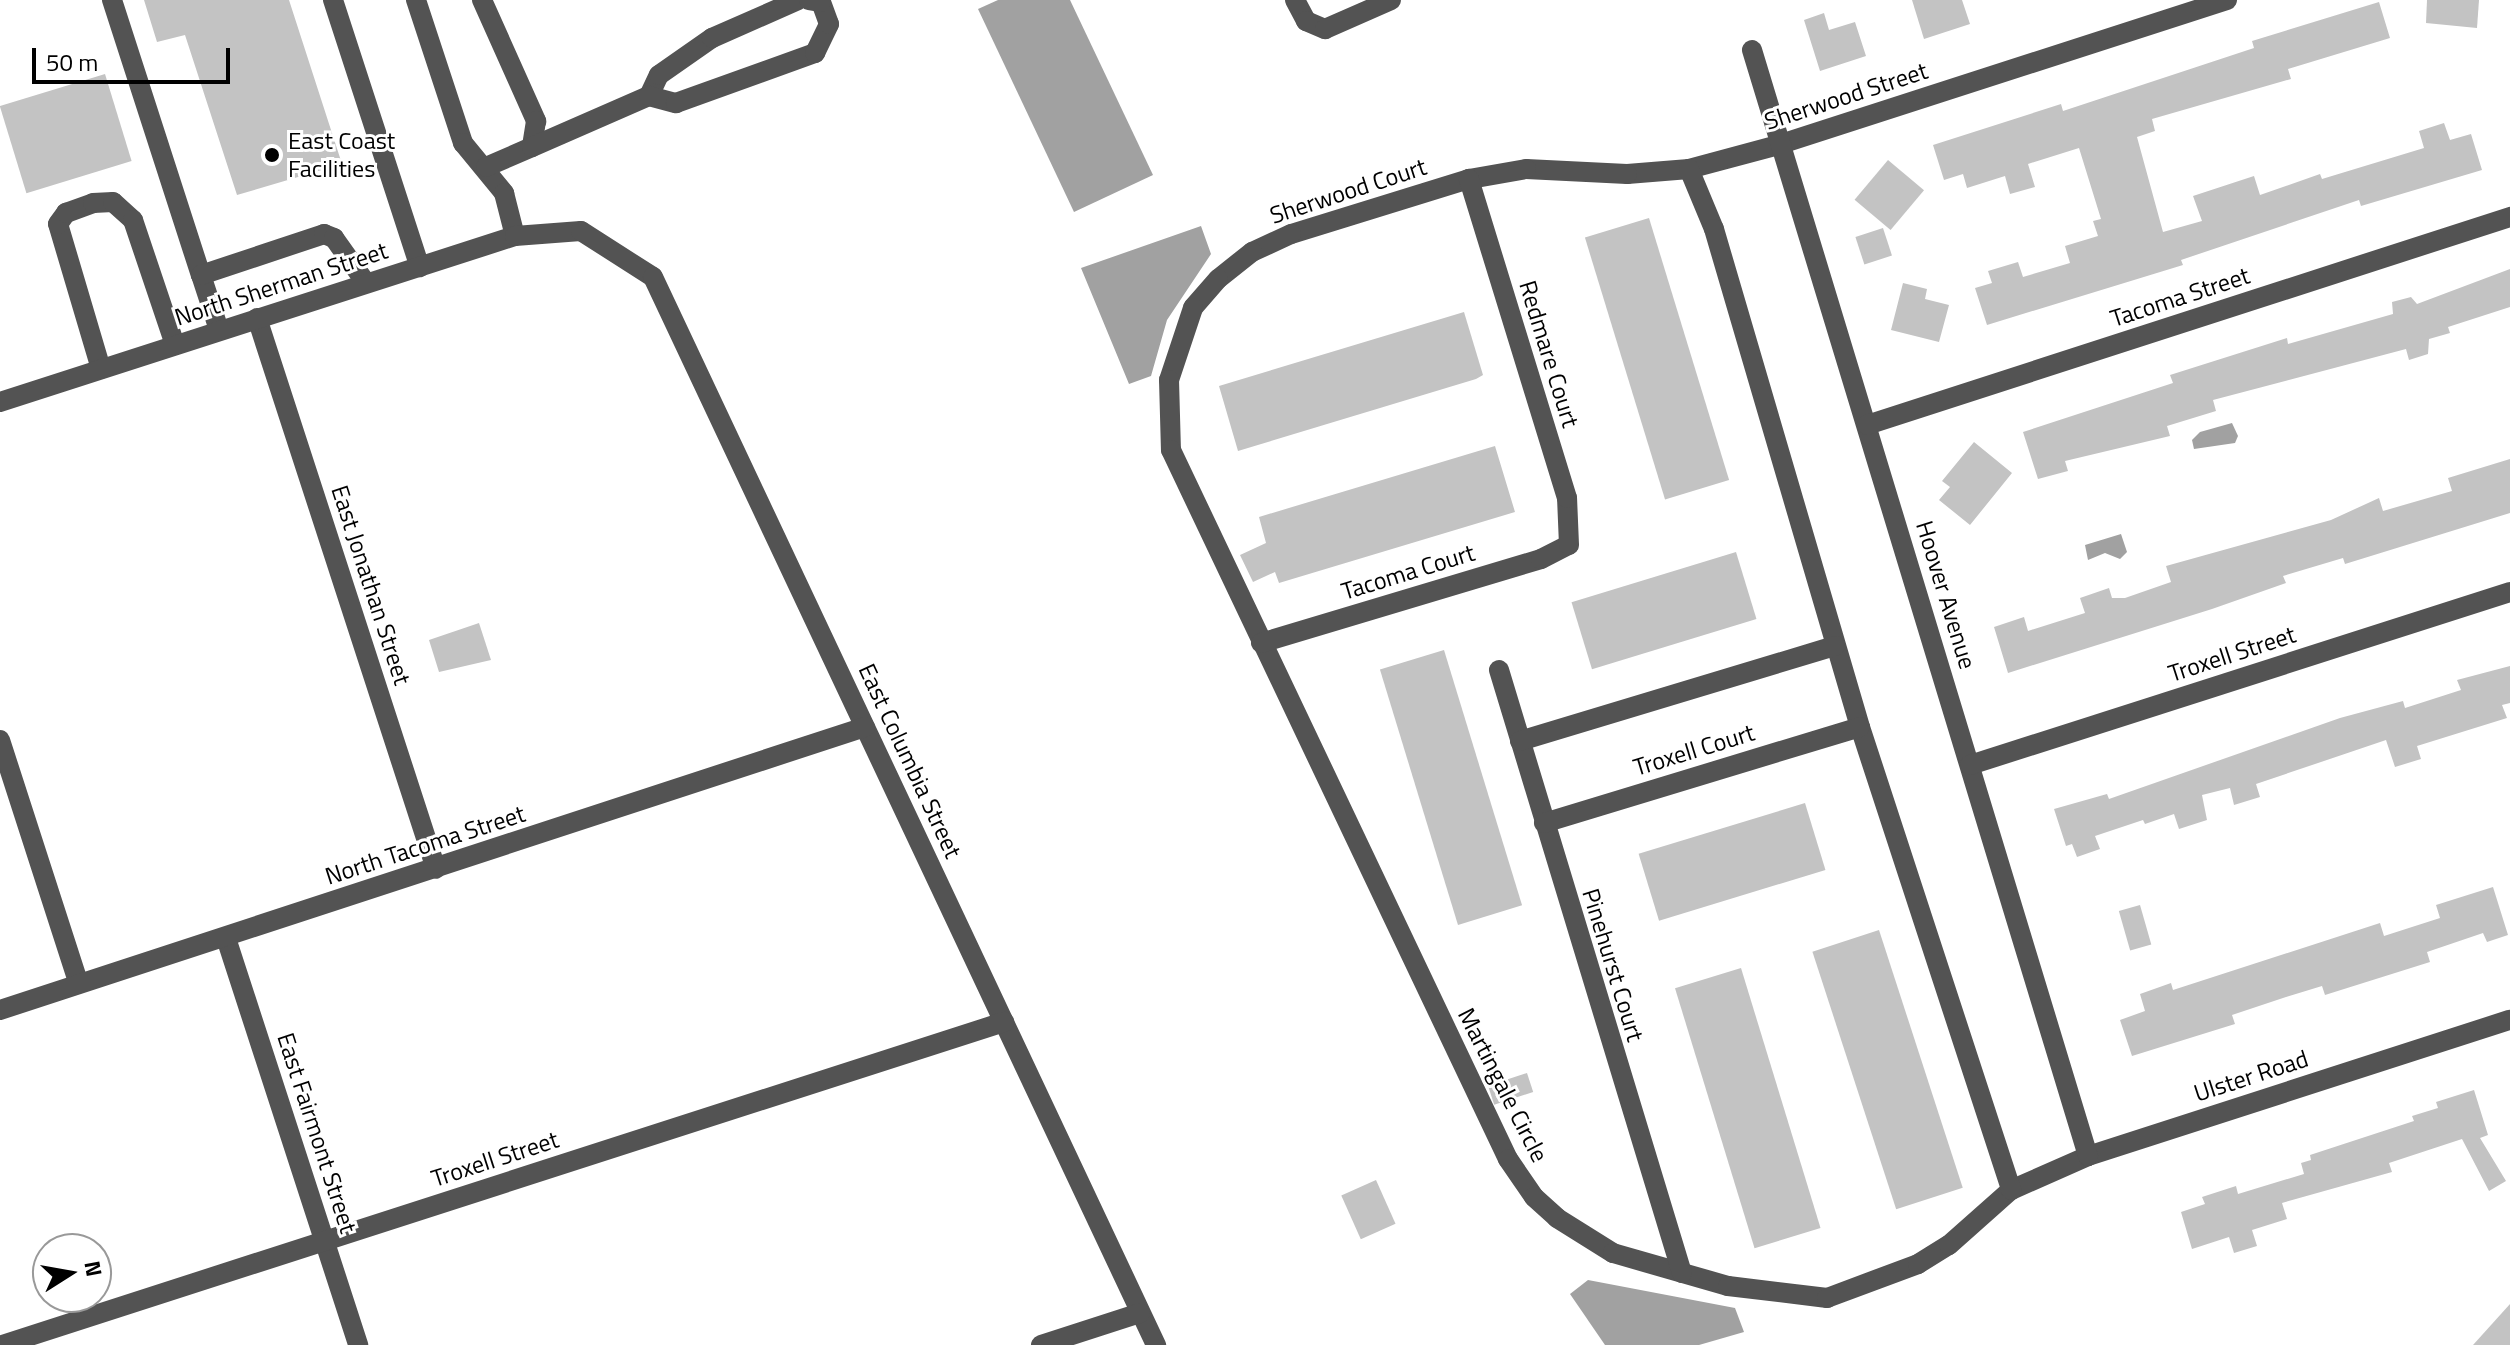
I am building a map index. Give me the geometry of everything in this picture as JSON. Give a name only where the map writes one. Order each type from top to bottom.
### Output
[{"type":"street","points":[[112,0],[219,330]]},
{"type":"street","points":[[333,0],[420,267]]},
{"type":"street","points":[[416,0],[463,143],[486,167],[504,193],[515,236]]},
{"type":"street","points":[[482,0],[536,121],[532,147]]},
{"type":"street","points":[[649,96],[659,75],[712,38],[798,0]]},
{"type":"street","points":[[486,167],[649,96],[676,103],[815,53],[829,24],[821,2],[809,0]]},
{"type":"street","points":[[1295,0],[1306,21],[1325,29],[1391,0]]},
{"type":"street","name":"Sherwood Street","points":[[1469,179],[1526,169],[1627,174],[1689,169],[1782,144],[2227,0]]},
{"type":"street","name":"Hoover Avenue","points":[[1752,50],[2088,1156]]},
{"type":"street","points":[[1689,169],[1714,229],[1860,727],[2011,1190]]},
{"type":"street","name":"Redmare Court","points":[[1469,179],[1567,498],[1569,545]]},
{"type":"street","name":"Sherwood Court","points":[[1261,643],[1171,450],[1169,380],[1193,308],[1218,279],[1252,252],[1291,234],[1469,179]]},
{"type":"street","points":[[101,369],[58,224],[66,213],[93,203],[113,202],[133,220],[175,345]]},
{"type":"street","name":"Tacoma Street","points":[[1867,425],[2510,217]]},
{"type":"street","name":"North Sherman Street","points":[[0,402],[515,236],[581,231]]},
{"type":"street","name":"East Columbia Street","points":[[581,231],[653,277],[1156,1345]]},
{"type":"street","points":[[201,275],[324,234],[334,238],[366,283]]},
{"type":"street","name":"East Jonathan Street","points":[[257,318],[436,869]]},
{"type":"street","name":"Tacoma Court","points":[[1261,643],[1541,559],[1569,545]]},
{"type":"street","name":"Troxell Street","points":[[1970,765],[2510,592]]},
{"type":"street","name":"Martingale Circle","points":[[1261,643],[1508,1159],[1534,1197],[1583,1238],[1645,1265],[1779,1296],[1827,1298],[1918,1264],[1949,1245],[2011,1190]]},
{"type":"street","points":[[1520,741],[1835,646]]},
{"type":"street","name":"Pinehurst Court","points":[[1499,670],[1682,1273]]},
{"type":"street","name":"North Tacoma Street","points":[[0,1010],[865,727]]},
{"type":"street","name":"Troxell Court","points":[[1544,823],[1860,727]]},
{"type":"street","points":[[0,740],[79,984]]},
{"type":"street","name":"East Fairmont Street","points":[[226,938],[358,1345]]},
{"type":"street","name":"Ulster Road","points":[[2011,1190],[2088,1156],[2510,1020]]},
{"type":"street","name":"Troxell Street","points":[[2,1345],[1004,1022]]},
{"type":"street","points":[[1041,1345],[1140,1313]]},
{"type":"shaded area","points":[[998,0],[1070,0],[1153,175],[1074,212],[978,9]]},
{"type":"shaded area","points":[[1201,226],[1211,254],[1167,320],[1151,376],[1129,384],[1081,268]]},
{"type":"shaded area","points":[[2232,423],[2238,436],[2235,443],[2194,449],[2192,440],[2200,432]]},
{"type":"shaded area","points":[[2121,534],[2127,552],[2120,559],[2105,553],[2088,560],[2085,545]]},
{"type":"shaded area","points":[[1588,1280],[1735,1308],[1744,1332],[1699,1345],[1605,1345],[1570,1294]]},
{"type":"building","points":[[144,0],[289,0],[342,164],[237,195],[185,35],[157,42]]},
{"type":"building","points":[[1912,0],[1962,0],[1970,24],[1924,39]]},
{"type":"building","points":[[2427,0],[2479,0],[2477,28],[2426,23]]},
{"type":"building","points":[[2379,2],[2390,38],[2288,69],[2291,79],[2152,119],[2155,131],[2137,137],[2163,232],[2202,221],[2193,196],[2254,176],[2260,195],[2320,174],[2322,179],[2424,148],[2419,131],[2444,123],[2450,140],[2471,134],[2482,170],[2361,206],[2359,200],[2181,260],[2183,265],[1987,325],[1975,288],[1992,283],[1988,271],[2018,262],[2023,277],[2070,263],[2065,246],[2098,236],[2093,221],[2101,219],[2079,148],[2028,164],[2035,187],[2010,194],[2005,176],[1967,188],[1963,174],[1944,180],[1933,145],[2061,104],[2063,111],[2254,48],[2252,41]]},
{"type":"building","points":[[1824,13],[1829,30],[1855,22],[1866,56],[1820,71],[1804,20]]},
{"type":"building","points":[[105,74],[132,161],[26,193],[0,106]]},
{"type":"building","points":[[1888,160],[1924,190],[1891,230],[1855,200]]},
{"type":"building","points":[[1649,218],[1729,480],[1665,500],[1585,238]]},
{"type":"building","points":[[1883,228],[1892,256],[1864,265],[1855,237]]},
{"type":"building","points":[[2510,269],[2510,307],[2448,327],[2450,333],[2429,339],[2428,354],[2409,360],[2406,349],[2213,400],[2216,411],[2167,426],[2170,436],[2065,461],[2068,471],[2038,479],[2023,432],[2173,383],[2170,375],[2287,338],[2288,344],[2393,314],[2392,302],[2411,297],[2417,304]]},
{"type":"building","points":[[1903,283],[1927,289],[1925,299],[1949,305],[1939,342],[1891,330]]},
{"type":"building","points":[[1464,312],[1483,375],[1238,451],[1219,386]]},
{"type":"building","points":[[1974,442],[2012,473],[1970,525],[1939,500],[1950,487],[1942,481]]},
{"type":"building","points":[[1495,446],[1515,512],[1279,583],[1275,572],[1253,582],[1240,555],[1266,543],[1259,517]]},
{"type":"building","points":[[2510,459],[2510,513],[2345,564],[2343,558],[2283,576],[2286,583],[2008,673],[1994,627],[2024,617],[2028,631],[2085,613],[2080,598],[2109,588],[2112,598],[2125,598],[2171,582],[2166,566],[2331,520],[2379,498],[2383,511],[2452,491],[2448,478]]},
{"type":"building","points":[[1736,552],[1756,619],[1592,669],[1572,602]]},
{"type":"building","points":[[479,623],[491,660],[439,672],[429,640]]},
{"type":"building","points":[[1444,650],[1522,905],[1458,925],[1380,670]]},
{"type":"building","points":[[2510,666],[2510,703],[2502,705],[2507,718],[2417,746],[2421,759],[2395,767],[2386,740],[2256,784],[2260,797],[2234,805],[2230,788],[2202,795],[2207,820],[2179,829],[2174,814],[2145,824],[2143,820],[2095,836],[2100,849],[2077,857],[2072,844],[2066,846],[2054,809],[2107,794],[2109,799],[2340,718],[2403,701],[2405,708],[2461,690],[2457,680]]},
{"type":"building","points":[[1805,803],[1825,870],[1659,921],[1639,854]]},
{"type":"building","points":[[2493,887],[2508,935],[2487,942],[2483,933],[2427,952],[2430,962],[2325,995],[2322,986],[2286,997],[2232,1015],[2235,1024],[2132,1056],[2120,1020],[2145,1011],[2140,994],[2171,983],[2173,990],[2380,923],[2384,936],[2440,918],[2436,905]]},
{"type":"building","points":[[2140,905],[2151,944],[2130,950],[2119,911]]},
{"type":"building","points":[[1879,930],[1963,1188],[1896,1209],[1812,952]]},
{"type":"building","points":[[1741,968],[1821,1228],[1755,1248],[1675,988]]},
{"type":"building","points":[[1527,1073],[1533,1092],[1494,1105],[1488,1086]]},
{"type":"building","points":[[2474,1090],[2488,1135],[2480,1138],[2506,1181],[2489,1191],[2462,1139],[2389,1163],[2392,1172],[2282,1203],[2287,1219],[2252,1230],[2257,1246],[2234,1253],[2229,1237],[2192,1249],[2181,1212],[2205,1204],[2202,1197],[2236,1186],[2238,1194],[2304,1174],[2301,1163],[2311,1160],[2310,1155],[2414,1121],[2412,1116],[2438,1108],[2436,1102]]},
{"type":"building","points":[[1376,1180],[1396,1224],[1361,1239],[1341,1195]]},
{"type":"building","points":[[2510,1304],[2510,1345],[2473,1345]]},
{"type":"place","name":"East Coast Facilities","points":[[272,155]]}]
